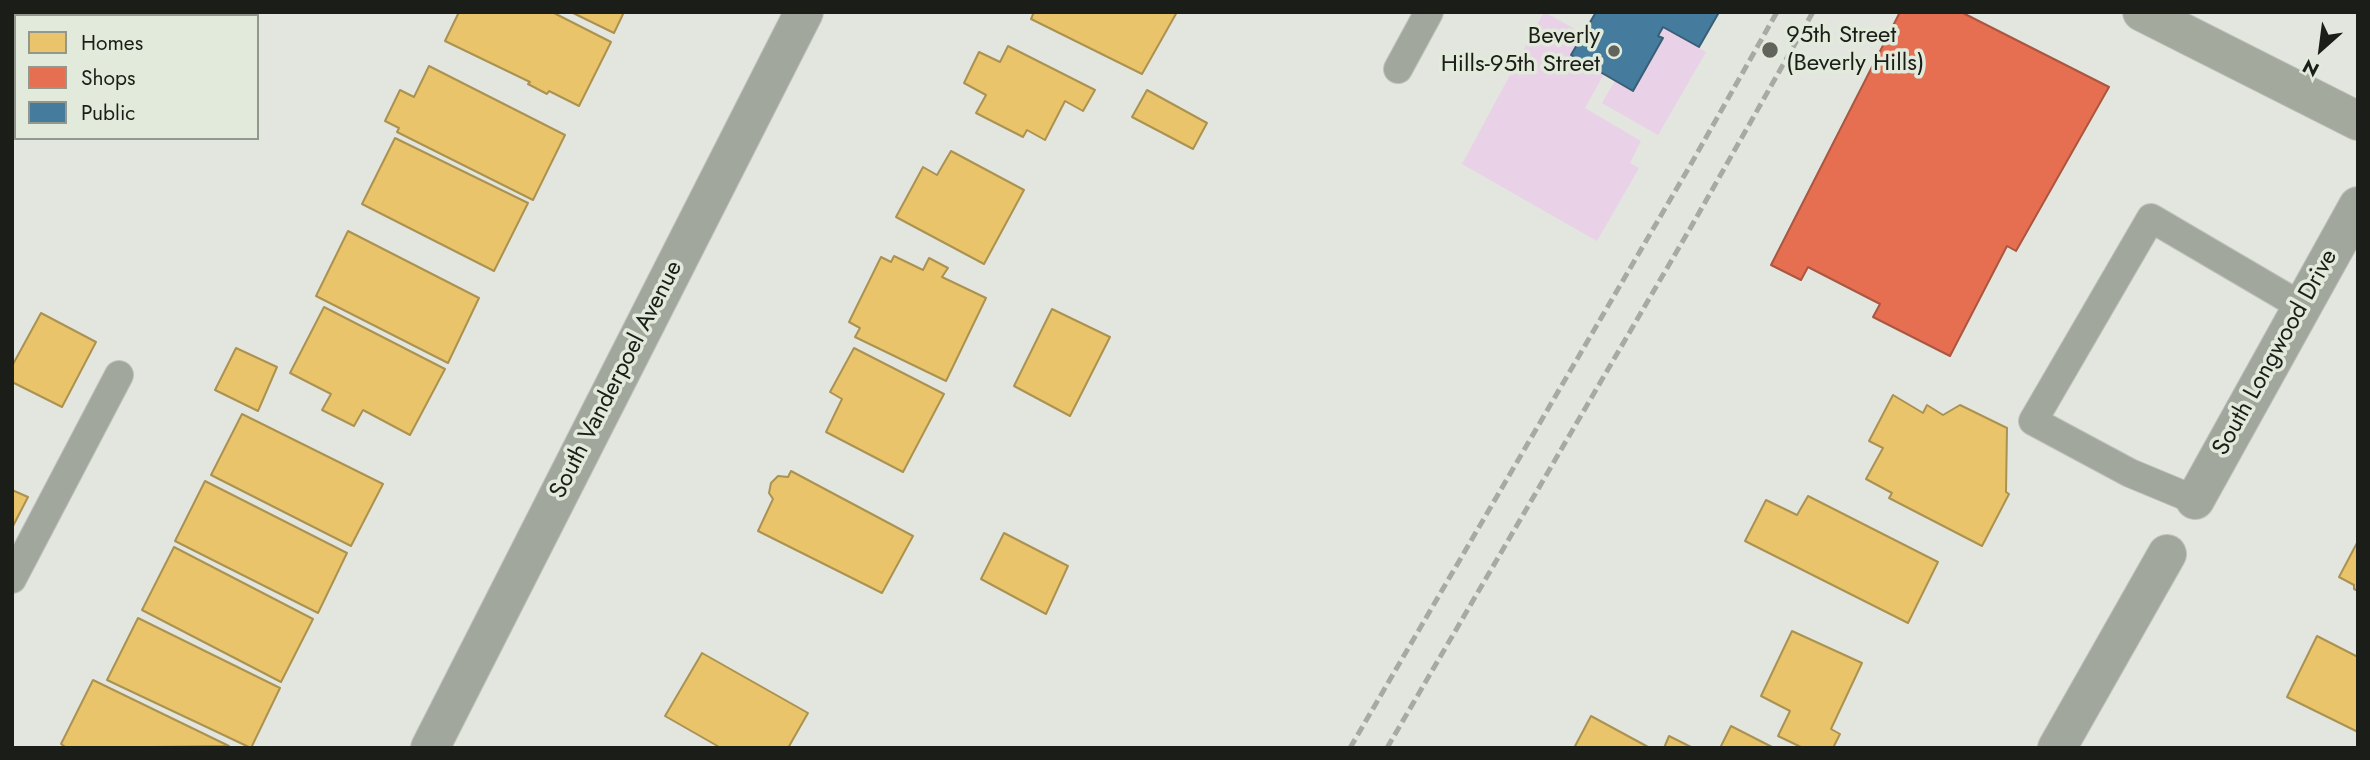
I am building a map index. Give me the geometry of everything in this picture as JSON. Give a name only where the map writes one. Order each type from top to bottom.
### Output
[{"type":"main road","points":[[2142,12],[2358,121]]},
{"type":"street","name":"South Vanderpoel Avenue","points":[[430,748],[804,12]]},
{"type":"street","name":"South Longwood Drive","points":[[2195,500],[2358,206]]},
{"type":"street","points":[[2057,748],[2166,554]]},
{"type":"lane","points":[[1398,69],[1429,12]]},
{"type":"lane","points":[[2195,500],[2130,473],[2033,421],[2151,218],[2301,306]]},
{"type":"lane","points":[[12,579],[119,375]]},
{"type":"shaded area","points":[[1544,12],[1584,34],[1571,55],[1604,74],[1585,108],[1641,141],[1630,163],[1639,168],[1597,241],[1462,164]]},
{"type":"shaded area","points":[[1663,27],[1706,52],[1658,135],[1602,103],[1615,81],[1633,90],[1662,38],[1658,36]]},
{"type":"building: Homes","points":[[63,12],[125,12],[124,14]]},
{"type":"building: Homes","points":[[459,12],[552,12],[611,42],[579,106],[549,91],[547,94],[528,84],[530,82],[445,41]]},
{"type":"building: Homes","points":[[571,12],[624,12],[614,33]]},
{"type":"building: Homes","points":[[1034,12],[1177,12],[1142,74],[1031,19]]},
{"type":"building: Homes","points":[[1008,46],[1095,90],[1083,111],[1065,101],[1045,140],[1027,130],[1023,137],[976,113],[986,95],[964,83],[979,52],[1000,62]]},
{"type":"building: Homes","points":[[429,66],[565,135],[533,200],[397,132],[399,128],[385,121],[400,90],[414,97]]},
{"type":"building: Homes","points":[[1147,90],[1207,123],[1193,149],[1132,117]]},
{"type":"building: Homes","points":[[395,138],[528,203],[494,271],[362,204]]},
{"type":"building: Homes","points":[[951,151],[1024,190],[984,264],[896,217],[923,167],[937,175]]},
{"type":"building: Homes","points":[[348,231],[479,298],[448,363],[316,296]]},
{"type":"building: Homes","points":[[894,256],[923,270],[929,258],[948,268],[942,277],[986,298],[946,381],[855,337],[860,328],[849,322],[881,257],[891,262]]},
{"type":"building: Homes","points":[[324,307],[445,369],[410,435],[363,410],[354,426],[322,410],[331,394],[290,373]]},
{"type":"building: Homes","points":[[1052,309],[1110,337],[1070,416],[1014,386]]},
{"type":"building: Homes","points":[[41,313],[96,342],[62,407],[12,382],[12,366]]},
{"type":"building: Homes","points":[[236,348],[277,367],[258,411],[215,390]]},
{"type":"building: Homes","points":[[854,348],[944,394],[903,472],[826,432],[842,399],[830,392]]},
{"type":"building: Homes","points":[[1893,395],[1923,413],[1927,405],[1943,415],[1960,405],[2007,428],[2006,492],[2009,494],[1982,546],[1889,498],[1892,493],[1866,479],[1883,448],[1869,441]]},
{"type":"building: Homes","points":[[242,414],[383,484],[351,546],[211,475]]},
{"type":"building: Homes","points":[[791,471],[913,536],[882,593],[758,531],[773,499],[769,493],[771,483],[778,476],[788,477]]},
{"type":"building: Homes","points":[[205,481],[347,553],[318,613],[175,541]]},
{"type":"building: Homes","points":[[12,490],[28,497],[12,528]]},
{"type":"building: Homes","points":[[1808,496],[1938,562],[1908,623],[1745,541],[1766,500],[1797,515]]},
{"type":"building: Homes","points":[[1004,533],[1068,566],[1046,614],[981,579]]},
{"type":"building: Homes","points":[[2358,541],[2358,591],[2354,589],[2354,585],[2339,577]]},
{"type":"building: Homes","points":[[174,547],[313,619],[281,682],[142,610]]},
{"type":"building: Homes","points":[[138,618],[280,688],[251,748],[107,680]]},
{"type":"building: Homes","points":[[1792,631],[1862,663],[1831,729],[1840,734],[1833,748],[1803,748],[1778,736],[1790,711],[1761,696]]},
{"type":"building: Homes","points":[[2317,636],[2358,657],[2358,732],[2287,697]]},
{"type":"building: Homes","points":[[702,653],[808,713],[788,748],[721,748],[665,716]]},
{"type":"building: Homes","points":[[93,680],[229,746],[67,748],[61,744]]},
{"type":"building: Homes","points":[[1591,716],[1650,748],[1574,748]]},
{"type":"building: Homes","points":[[1731,726],[1774,748],[1720,748]]},
{"type":"building: Homes","points":[[1669,736],[1693,748],[1664,748]]},
{"type":"building: Shops","points":[[1900,12],[1961,12],[2109,87],[2016,251],[2007,246],[1950,356],[1873,317],[1880,304],[1808,267],[1801,280],[1771,265]]},
{"type":"building: Public","name":"Beverly Hills-95th Street","points":[[1596,12],[1718,14],[1699,47],[1663,27],[1658,36],[1663,38],[1633,91],[1571,55]]},
{"type":"railway","points":[[1350,748],[1777,12]]},
{"type":"railway","points":[[1387,748],[1691,227],[1813,12]]},
{"type":"place","name":"95th Street (Beverly Hills)","points":[[1770,50]]},
{"type":"place","name":"Beverly Hills-95th Street","points":[[1614,51]]}]
